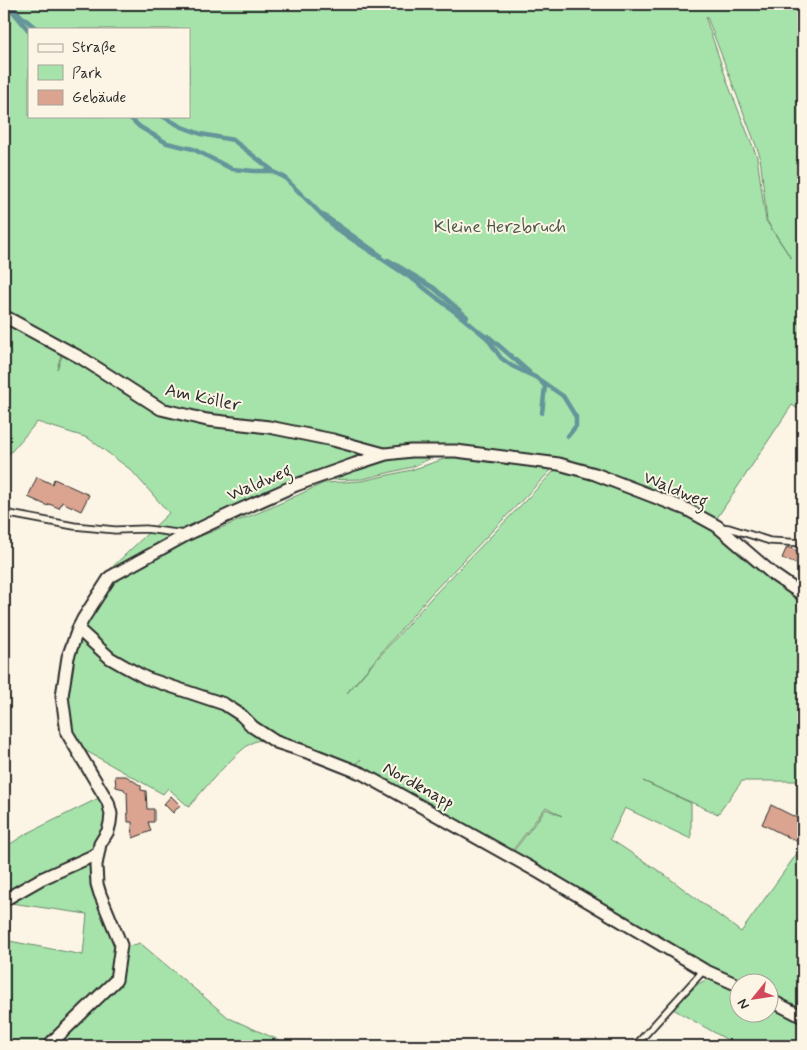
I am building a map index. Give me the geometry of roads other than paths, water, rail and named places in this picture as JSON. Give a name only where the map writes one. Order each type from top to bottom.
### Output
[{"type":"street","name":"Am Köller","points":[[4,316],[83,359],[161,409],[207,420],[269,427],[333,440],[386,454]]},
{"type":"street","name":"Waldweg","points":[[97,854],[100,844],[108,831],[111,814],[108,802],[67,733],[62,696],[68,657],[83,619],[110,577],[188,534],[296,485],[386,454],[411,451],[456,451],[559,464],[595,474],[686,509],[717,526],[774,575],[803,595]]},
{"type":"street","name":"Nordknapp","points":[[78,630],[110,658],[146,678],[224,704],[241,714],[252,727],[276,742],[363,774],[540,873],[704,970],[730,982]]},
{"type":"street","points":[[4,900],[41,879],[97,854],[97,884],[121,945],[116,980],[52,1042],[55,1046]]},
{"type":"street","points":[[780,1005],[803,1017]]},
{"type":"lane","points":[[4,513],[74,526],[116,530],[146,529],[188,534]]},
{"type":"lane","points":[[717,526],[770,541],[803,543]]},
{"type":"lane","points":[[635,1046],[704,970]]},
{"type":"waterway","points":[[10,4],[36,28]]},
{"type":"waterway","points":[[11,9],[28,30]]},
{"type":"waterway","points":[[130,118],[140,127],[167,143],[193,149],[232,169],[271,171],[284,177],[335,228],[414,280],[464,319],[487,338],[501,358],[512,366],[537,378],[563,396],[576,417],[576,426],[568,436]]},
{"type":"waterway","points":[[166,118],[201,134],[233,140],[272,170]]},
{"type":"waterway","points":[[325,216],[380,255]]},
{"type":"waterway","points":[[388,260],[434,288],[467,317]]},
{"type":"waterway","points":[[488,336],[529,372]]},
{"type":"waterway","points":[[542,383],[545,386],[542,413]]},
{"type":"park label","name":"Kleine Herzbruch","points":[[500,226]]}]
